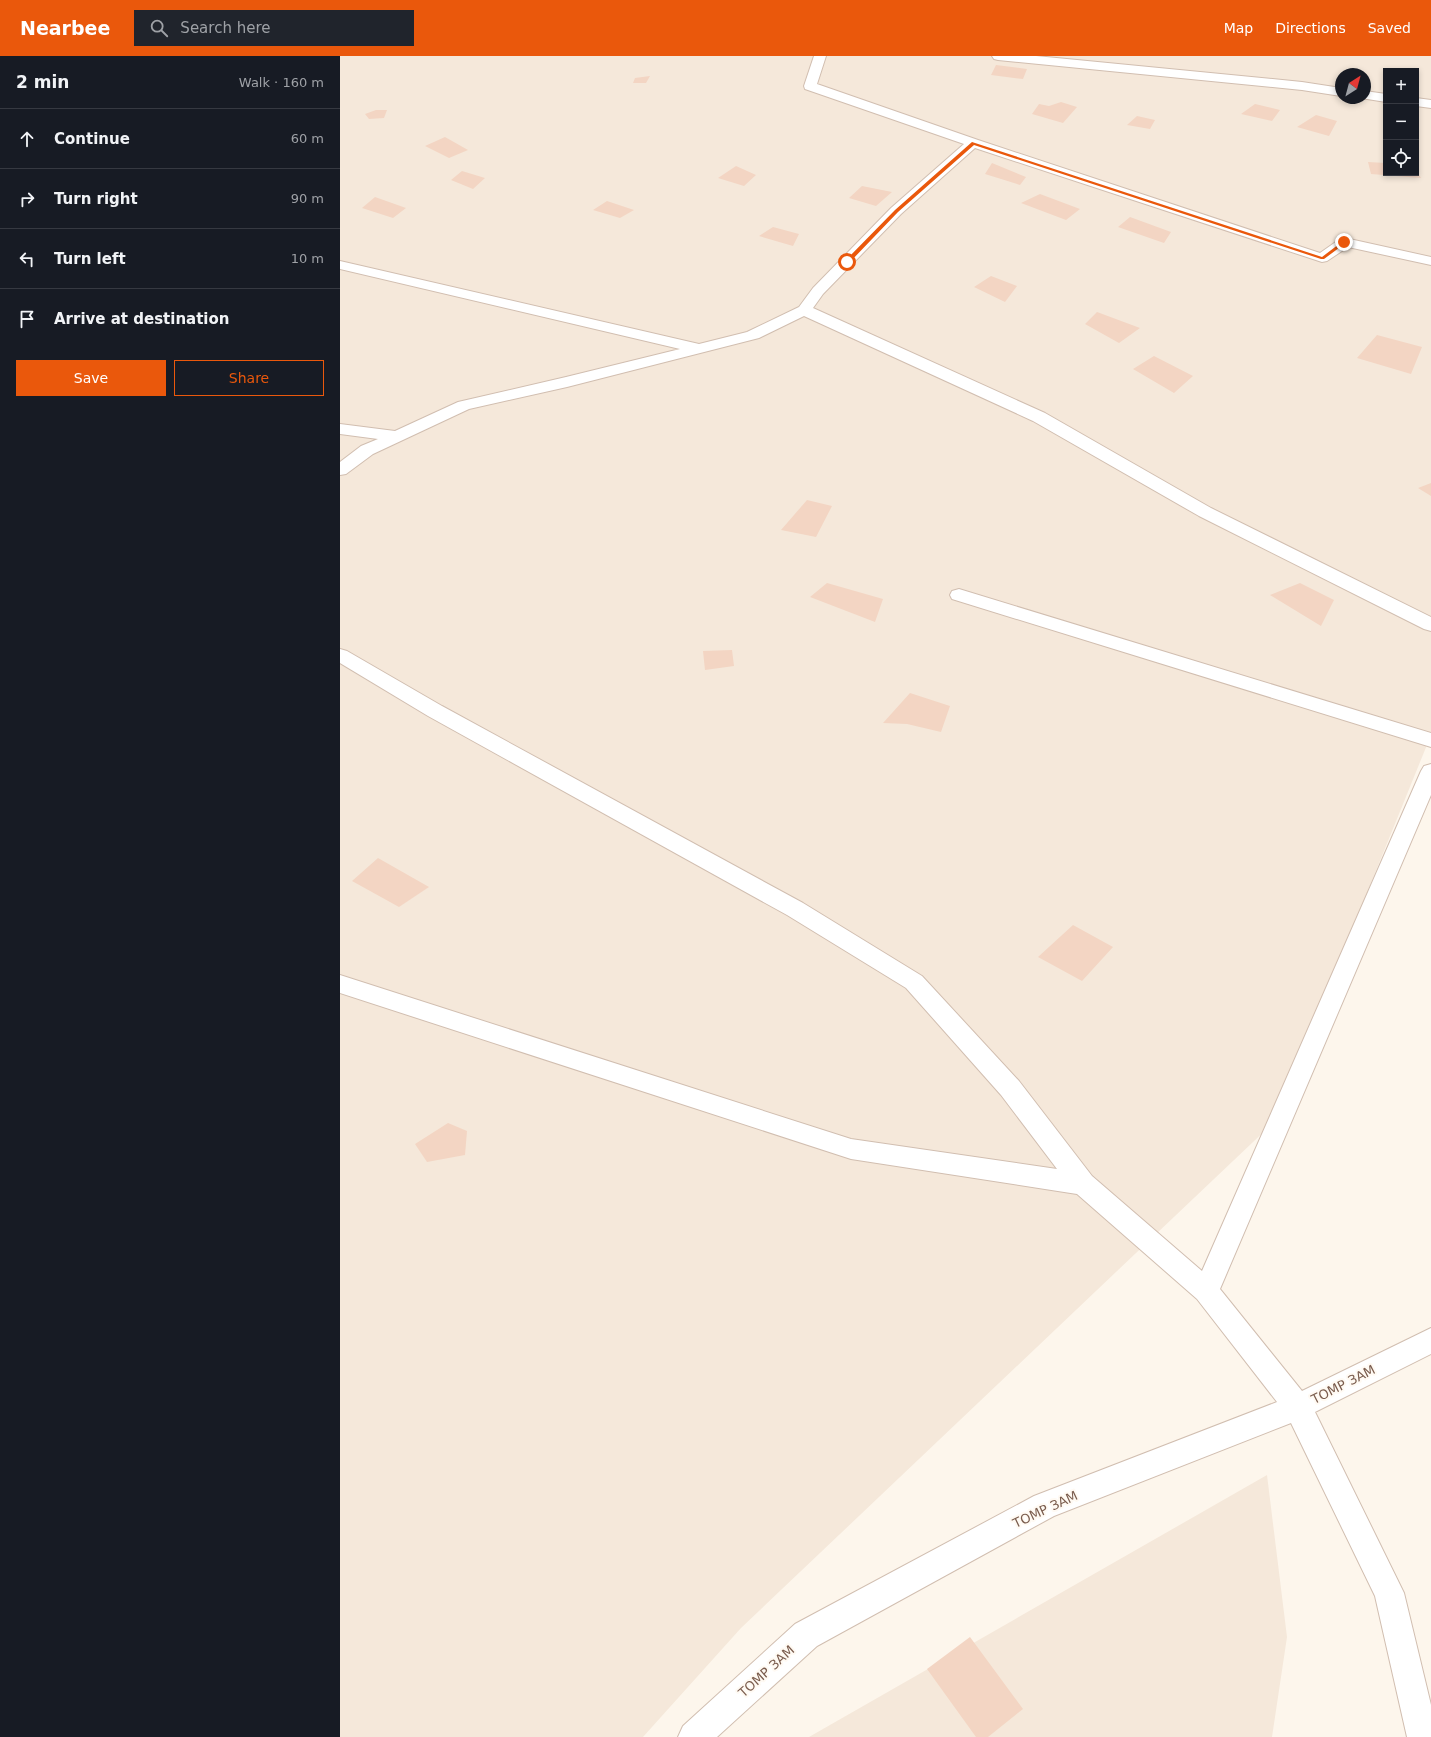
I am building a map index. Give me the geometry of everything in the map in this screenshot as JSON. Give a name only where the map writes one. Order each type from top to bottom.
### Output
[{"type":"street","points":[[820,56],[810,86],[973,143],[1322,258],[1344,242],[1431,261]]},
{"type":"street","points":[[998,56],[1302,86],[1335,91]]},
{"type":"street","points":[[1371,96],[1383,98]]},
{"type":"street","points":[[1419,102],[1431,104]]},
{"type":"street","points":[[340,470],[367,450],[464,405],[567,382],[753,336],[804,310],[818,291],[896,211],[973,143]]},
{"type":"street","points":[[340,265],[701,348]]},
{"type":"street","points":[[804,310],[1039,417],[1205,512],[1431,625]]},
{"type":"street","points":[[340,429],[398,436]]},
{"type":"street","points":[[959,595],[1431,740]]},
{"type":"street","points":[[340,655],[435,712],[795,909],[914,982],[1010,1088],[1083,1184],[1206,1291],[1298,1407],[1389,1593],[1423,1737]]},
{"type":"street","points":[[1206,1291],[1431,771]]},
{"type":"street","points":[[340,984],[851,1149],[1083,1184]]},
{"type":"street","name":"ТОМР ЗАМ","points":[[694,1737],[806,1636],[1044,1506],[1298,1407],[1431,1340]]},
{"type":"shaded area","points":[[340,56],[1431,56],[1431,735],[1274,1122],[741,1628],[643,1737],[340,1737]]},
{"type":"shaded area","points":[[1267,1475],[1287,1637],[1272,1737],[809,1737]]},
{"type":"building","points":[[996,65],[1027,69],[1023,79],[991,75]]},
{"type":"building","points":[[650,76],[646,83],[633,83],[635,78]]},
{"type":"building","points":[[1061,102],[1077,107],[1063,123],[1032,114],[1039,104],[1049,106]]},
{"type":"building","points":[[1255,104],[1280,110],[1272,121],[1241,114]]},
{"type":"building","points":[[376,110],[387,110],[384,118],[369,119],[365,114]]},
{"type":"building","points":[[1316,115],[1337,121],[1329,136],[1297,127]]},
{"type":"building","points":[[1137,116],[1155,120],[1150,129],[1127,125]]},
{"type":"building","points":[[445,137],[468,150],[449,158],[425,146]]},
{"type":"building","points":[[1368,162],[1383,163],[1383,175],[1371,174]]},
{"type":"building","points":[[992,163],[1026,177],[1020,185],[985,174]]},
{"type":"building","points":[[736,166],[756,175],[744,186],[718,178]]},
{"type":"building","points":[[462,171],[485,178],[473,189],[451,180]]},
{"type":"building","points":[[1419,175],[1421,178],[1396,176]]},
{"type":"building","points":[[862,186],[892,192],[876,206],[849,198]]},
{"type":"building","points":[[1040,194],[1080,209],[1066,220],[1021,203]]},
{"type":"building","points":[[375,197],[406,208],[393,218],[362,208]]},
{"type":"building","points":[[607,201],[634,210],[620,218],[593,210]]},
{"type":"building","points":[[1130,217],[1171,232],[1164,243],[1118,227]]},
{"type":"building","points":[[773,227],[799,234],[793,246],[759,236]]},
{"type":"building","points":[[991,276],[1017,286],[1005,302],[974,287]]},
{"type":"building","points":[[1097,312],[1140,328],[1119,343],[1085,324]]},
{"type":"building","points":[[1377,335],[1422,347],[1411,374],[1357,358]]},
{"type":"building","points":[[1154,356],[1193,376],[1174,393],[1133,369]]},
{"type":"building","points":[[1431,483],[1431,496],[1418,488]]},
{"type":"building","points":[[807,500],[832,506],[816,537],[781,530]]},
{"type":"building","points":[[827,583],[883,599],[875,622],[810,597]]},
{"type":"building","points":[[1300,583],[1334,600],[1321,626],[1270,595]]},
{"type":"building","points":[[732,650],[734,666],[705,670],[703,651]]},
{"type":"building","points":[[910,693],[950,706],[941,732],[907,724],[883,723]]},
{"type":"building","points":[[378,858],[429,887],[399,907],[352,881]]},
{"type":"building","points":[[1073,925],[1113,947],[1082,981],[1038,957]]},
{"type":"building","points":[[448,1123],[467,1131],[465,1155],[427,1162],[415,1144]]},
{"type":"building","points":[[970,1637],[1023,1709],[988,1737],[976,1737],[927,1669]]},
{"type":"route","points":[[847,262],[896,211],[973,143],[1322,258],[1344,242]]}]
